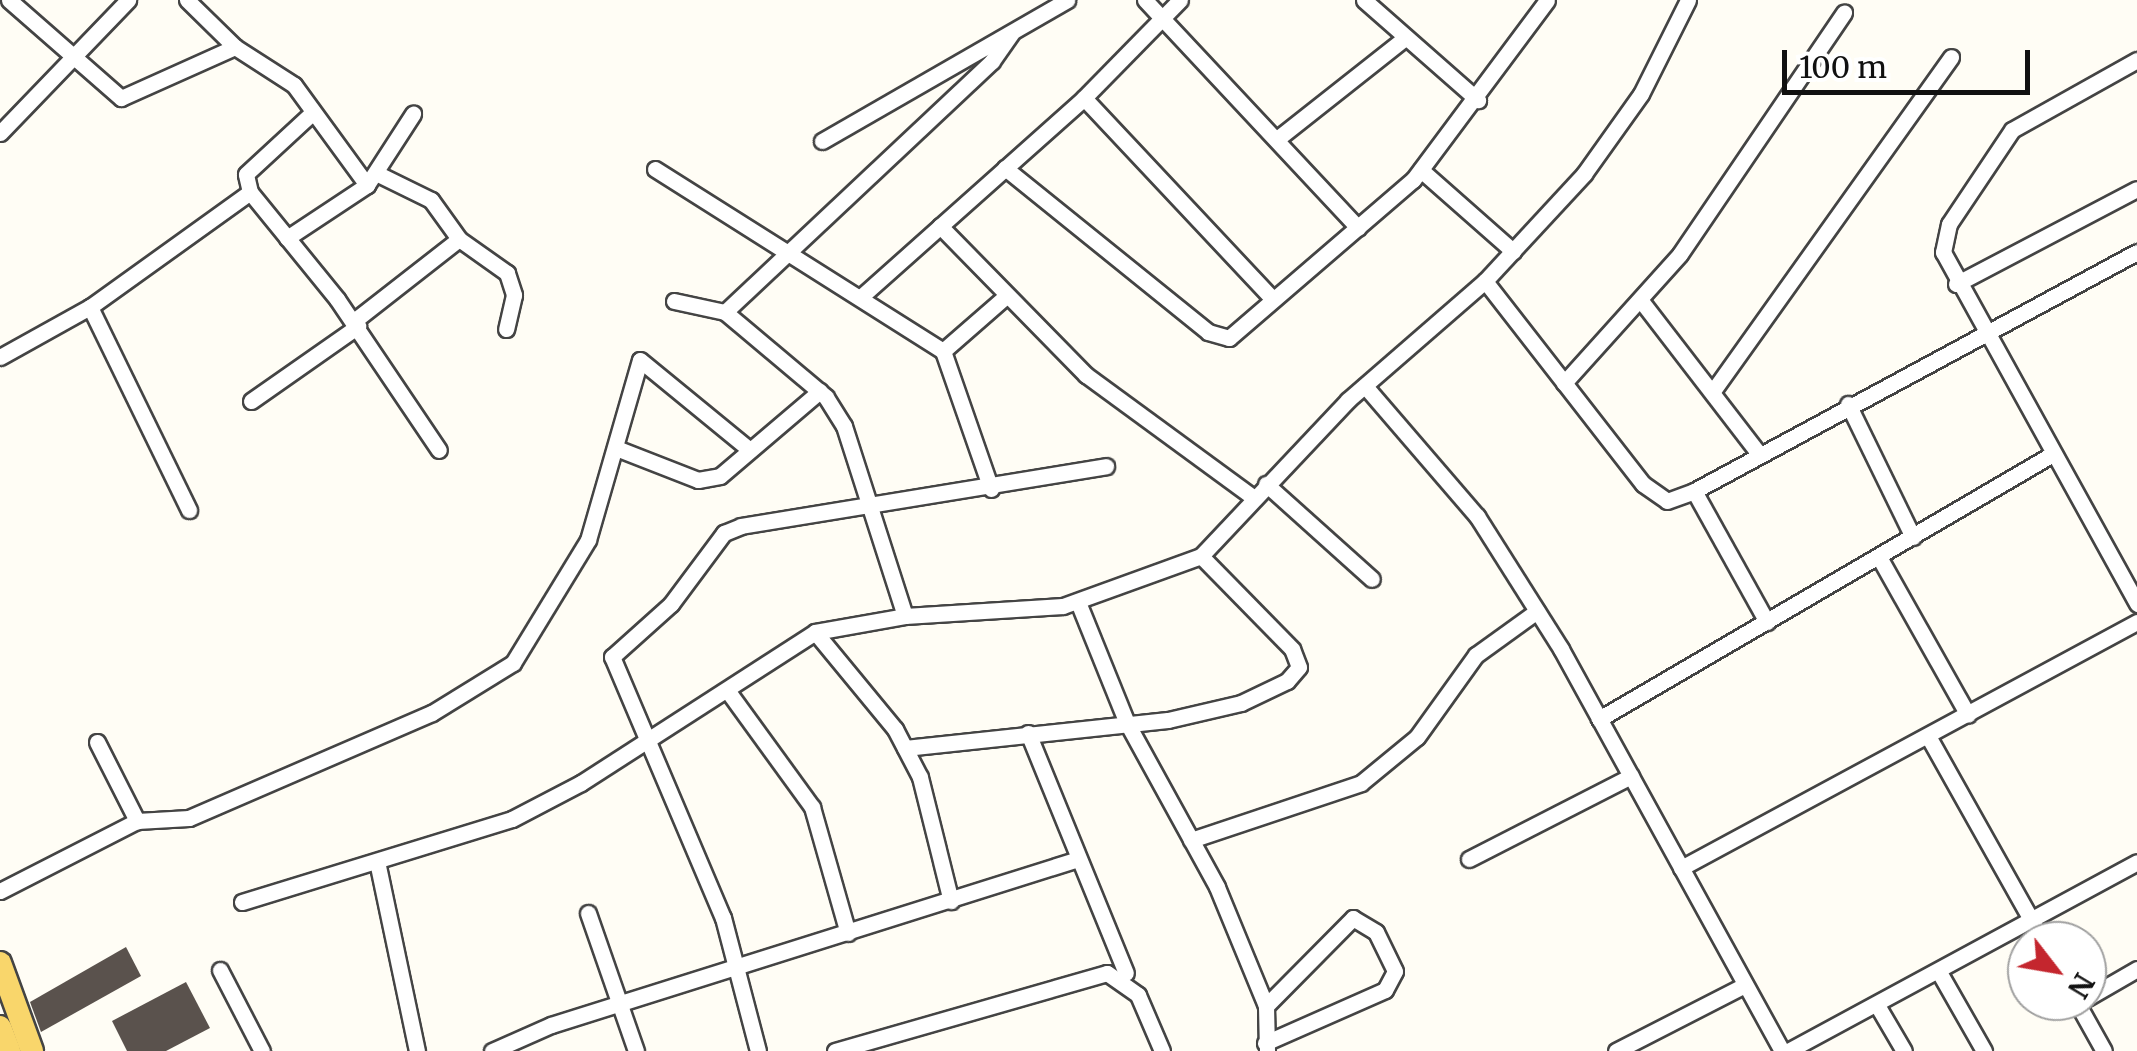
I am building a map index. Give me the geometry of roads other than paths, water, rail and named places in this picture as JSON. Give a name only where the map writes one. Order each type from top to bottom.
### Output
[{"type":"main road","points":[[0,963],[32,1051]]},
{"type":"main road","points":[[0,1027],[9,1051]]},
{"type":"street","points":[[9,0],[121,98],[235,47]]},
{"type":"street","points":[[0,132],[128,0]]},
{"type":"street","points":[[186,0],[235,47],[274,65],[312,114],[373,179],[431,200],[459,240],[507,272],[514,295],[506,329]]},
{"type":"street","points":[[822,140],[1067,0]]},
{"type":"street","points":[[1145,0],[1358,228]]},
{"type":"street","points":[[863,295],[1084,98],[1180,0]]},
{"type":"street","points":[[1364,0],[1478,100]]},
{"type":"street","points":[[242,902],[378,866],[512,818],[652,739],[815,632],[905,616],[1078,602],[1201,556],[1364,386],[1485,281],[1584,174],[1641,94],[1688,0]]},
{"type":"street","points":[[1005,168],[1221,338],[1358,228],[1422,170],[1478,100],[1543,2]]},
{"type":"street","points":[[1564,383],[1642,302],[1844,13]]},
{"type":"street","points":[[725,312],[787,246],[992,61],[1011,34]]},
{"type":"street","points":[[1277,139],[1406,37]]},
{"type":"street","points":[[1713,391],[1951,56]]},
{"type":"street","points":[[2137,60],[2038,109],[1996,148],[1944,238],[1956,284],[1982,335],[2137,604]]},
{"type":"street","points":[[1084,98],[1270,296]]},
{"type":"street","points":[[312,114],[246,174],[250,192],[356,324],[439,450]]},
{"type":"street","points":[[287,238],[373,179],[414,114]]},
{"type":"street","points":[[655,169],[787,246],[943,351],[991,489]]},
{"type":"street","points":[[1422,170],[1513,251]]},
{"type":"street","points":[[1956,284],[2137,189]]},
{"type":"street","points":[[0,357],[90,307],[250,192]]},
{"type":"street","points":[[940,226],[1005,297],[1086,375],[1254,498]]},
{"type":"street","points":[[250,402],[356,324],[459,240]]},
{"type":"street","points":[[1485,281],[1642,484],[1668,501],[1694,491],[1848,404],[2137,252]]},
{"type":"street","points":[[943,351],[1005,297]]},
{"type":"street","points":[[674,301],[725,312],[820,391],[844,426],[873,502],[905,616]]},
{"type":"street","points":[[1642,302],[1760,454]]},
{"type":"street","points":[[90,307],[189,510]]},
{"type":"street","points":[[0,891],[137,821],[188,818],[475,692],[534,639],[588,540],[640,360],[750,450]]},
{"type":"street","points":[[1364,386],[1478,516],[1599,719],[1785,1051],[2007,937]]},
{"type":"street","points":[[616,448],[698,480],[720,476],[820,391]]},
{"type":"street","points":[[1848,404],[1913,537]]},
{"type":"street","points":[[1599,719],[2051,455]]},
{"type":"street","points":[[758,1051],[732,968],[724,918],[652,739],[612,657],[671,604],[724,533],[873,502],[991,489],[1106,466]]},
{"type":"street","points":[[1266,484],[1372,579]]},
{"type":"street","points":[[1694,491],[1767,622]]},
{"type":"street","points":[[905,748],[1127,723],[1242,703],[1300,667],[1292,649],[1201,556]]},
{"type":"street","points":[[1880,557],[1968,715]]},
{"type":"street","points":[[1078,602],[1127,723],[1191,840],[1266,1006],[1266,1047],[1385,990],[1395,971],[1376,932],[1352,918],[1266,1006]]},
{"type":"street","points":[[1191,840],[1361,783],[1417,737],[1476,655],[1536,611]]},
{"type":"street","points":[[1681,868],[2137,622]]},
{"type":"street","points":[[815,632],[905,748],[951,901]]},
{"type":"street","points":[[727,690],[812,807],[848,933]]},
{"type":"street","points":[[1028,734],[1075,860],[1126,972]]},
{"type":"street","points":[[1928,736],[2032,921]]},
{"type":"street","points":[[96,742],[137,821]]},
{"type":"street","points":[[1469,859],[1630,776]]},
{"type":"street","points":[[492,1051],[621,1002],[1075,860]]},
{"type":"street","points":[[2036,921],[2137,862]]},
{"type":"street","points":[[378,866],[416,1051]]},
{"type":"street","points":[[588,913],[636,1051]]},
{"type":"street","points":[[2107,986],[2137,969]]},
{"type":"street","points":[[220,970],[262,1051]]},
{"type":"street","points":[[1940,972],[1984,1051]]},
{"type":"street","points":[[835,1051],[880,1045],[1107,973],[1138,995],[1162,1051]]},
{"type":"street","points":[[1616,1051],[1746,985]]},
{"type":"street","points":[[1877,1005],[1904,1051]]},
{"type":"street","points":[[2090,1021],[2104,1051]]}]
